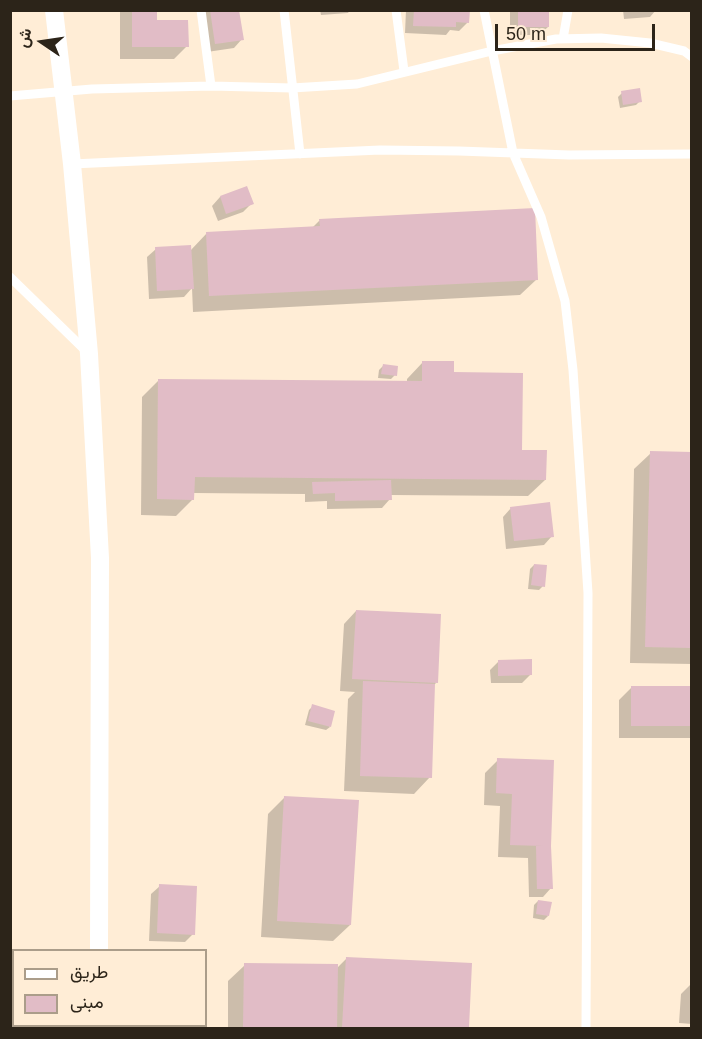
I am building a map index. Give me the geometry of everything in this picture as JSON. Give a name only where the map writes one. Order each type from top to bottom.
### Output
[{"type":"street","points":[[54,10],[72,164],[89,354],[100,558],[99,949]]},
{"type":"lane","points":[[201,10],[211,86]]},
{"type":"lane","points":[[284,10],[300,154]]},
{"type":"lane","points":[[396,10],[404,71]]},
{"type":"lane","points":[[484,10],[513,153],[531,191],[552,252],[565,301],[573,370],[588,593],[586,1029]]},
{"type":"lane","points":[[563,39],[568,10]]},
{"type":"lane","points":[[10,96],[63,90],[211,86],[292,88],[357,84],[492,51],[563,39],[601,38],[650,43],[684,51],[692,57]]},
{"type":"lane","points":[[72,164],[380,150],[569,155],[692,154]]},
{"type":"lane","points":[[10,277],[89,354]]},
{"type":"building","points":[[132,10],[157,10],[157,20],[188,20],[189,47],[132,47]]},
{"type":"building","points":[[210,10],[239,10],[244,40],[215,44]]},
{"type":"building","points":[[414,10],[470,10],[469,23],[456,22],[456,27],[413,26]]},
{"type":"building","points":[[518,10],[549,10],[549,27],[518,27]]},
{"type":"building","points":[[640,88],[642,102],[623,105],[621,91]]},
{"type":"building","points":[[247,186],[254,204],[226,214],[220,196]]},
{"type":"building","points":[[535,208],[538,280],[209,296],[206,232],[320,226],[319,219]]},
{"type":"building","points":[[191,245],[194,289],[157,291],[155,247]]},
{"type":"building","points":[[422,361],[454,361],[454,372],[523,373],[522,450],[547,450],[546,480],[195,477],[194,500],[157,499],[158,379],[422,381]]},
{"type":"building","points":[[383,364],[398,366],[397,376],[381,374]]},
{"type":"building","points":[[650,451],[692,452],[692,648],[645,647]]},
{"type":"building","points":[[391,480],[392,500],[335,501],[335,493],[313,494],[312,482]]},
{"type":"building","points":[[550,502],[554,537],[514,541],[510,507]]},
{"type":"building","points":[[534,564],[547,565],[545,587],[531,585]]},
{"type":"building","points":[[356,610],[441,614],[438,683],[352,679]]},
{"type":"building","points":[[532,659],[532,675],[498,676],[498,660]]},
{"type":"building","points":[[363,681],[435,684],[432,778],[360,776]]},
{"type":"building","points":[[631,686],[692,686],[692,726],[631,726]]},
{"type":"building","points":[[312,704],[335,711],[331,727],[308,721]]},
{"type":"building","points":[[497,758],[554,760],[551,846],[553,889],[537,889],[536,846],[544,846],[510,845],[512,794],[496,793]]},
{"type":"building","points":[[284,796],[359,800],[351,925],[277,921]]},
{"type":"building","points":[[159,884],[197,886],[195,935],[157,933]]},
{"type":"building","points":[[538,900],[552,902],[549,916],[536,914]]},
{"type":"building","points":[[346,957],[472,963],[469,1028],[342,1028]]},
{"type":"building","points":[[244,963],[338,964],[337,1028],[243,1028]]}]
